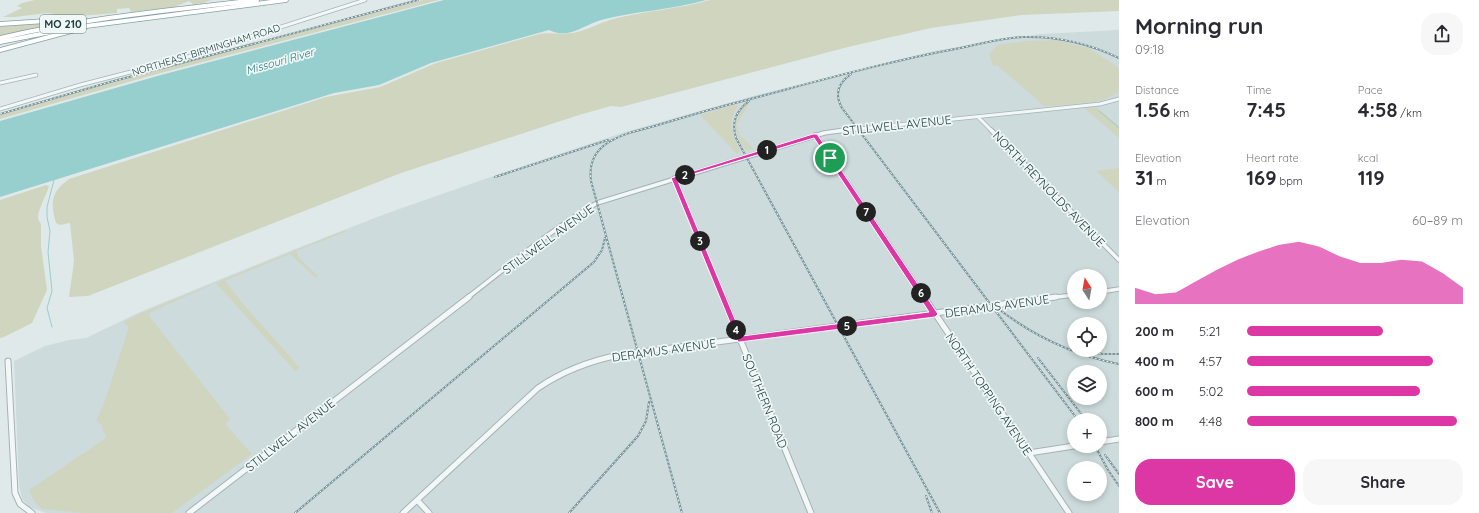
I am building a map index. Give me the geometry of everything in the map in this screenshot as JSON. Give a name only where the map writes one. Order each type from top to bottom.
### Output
[{"type":"highway","name":"MO 210","points":[[0,42],[53,30],[127,17],[257,0]]},
{"type":"highway","name":"MO 210","points":[[0,38],[77,22],[286,0]]},
{"type":"highway","points":[[0,24],[127,17]]},
{"type":"highway","points":[[0,50],[127,17]]},
{"type":"street","name":"NORTHEAST BIRMINGHAM ROAD","points":[[0,109],[80,85],[181,59],[365,0]]},
{"type":"street","points":[[0,83],[36,75]]},
{"type":"street","name":"STILLWELL AVENUE","points":[[189,513],[581,212],[609,199],[815,136],[858,128],[1100,104],[1119,99]]},
{"type":"street","name":"NORTH REYNOLDS AVENUE","points":[[978,117],[1119,260]]},
{"type":"street","name":"NORTH TOPPING AVENUE","points":[[815,136],[1069,513]]},
{"type":"street","name":"SOUTHERN ROAD","points":[[674,178],[811,513]]},
{"type":"street","points":[[1107,291],[1119,289]]},
{"type":"street","name":"DERAMUS AVENUE","points":[[403,513],[531,394],[549,380],[568,370],[606,357],[1067,296]]},
{"type":"street","points":[[8,361],[15,493],[20,504],[32,513]]},
{"type":"street","points":[[1107,441],[1119,438]]},
{"type":"street","points":[[1029,453],[1067,447]]},
{"type":"street","points":[[417,500],[429,513]]},
{"type":"shaded area","points":[[1119,30],[1119,513],[46,513],[29,507],[22,499],[19,484],[14,361],[45,346],[69,340],[86,338],[140,312],[290,251],[385,214],[499,174],[625,132],[753,96],[934,51],[1040,34]]},
{"type":"green space","points":[[35,0],[211,0],[194,5],[189,1],[174,7],[131,12],[129,8],[117,9],[117,13],[53,18],[53,14],[47,13],[3,17],[22,8],[17,6],[22,3]]},
{"type":"green space","points":[[423,0],[439,0],[146,77],[0,119],[0,115],[112,82]]},
{"type":"green space","points":[[710,0],[1119,0],[1119,11],[1022,15],[931,28],[848,47],[621,107],[611,106],[401,173],[88,296],[69,297],[74,261],[70,223],[60,225],[56,223],[53,203],[55,193],[69,179],[326,97],[380,87],[436,63],[539,34],[568,34],[587,29],[613,19],[686,6]]},
{"type":"green space","points":[[76,20],[0,36],[0,27]]},
{"type":"green space","points":[[1056,40],[1089,48],[1119,68],[1119,92],[1111,97],[1093,102],[1044,106],[997,65],[993,66],[989,55],[997,45],[1026,41]]},
{"type":"green space","points":[[750,102],[737,124],[739,134],[754,149],[747,151],[737,135],[735,125],[741,110]]},
{"type":"green space","points":[[736,104],[738,106],[732,118],[732,129],[733,135],[741,152],[737,154],[700,115]]},
{"type":"green space","points":[[1096,107],[1119,126],[1119,138],[1085,109]]},
{"type":"green space","points":[[1119,168],[1119,192],[1096,171]]},
{"type":"green space","points":[[46,185],[49,186],[39,211],[38,219],[41,224],[41,246],[47,290],[32,323],[0,338],[0,200]]},
{"type":"green space","points":[[345,230],[345,232],[296,251],[299,258],[318,276],[316,278],[290,254],[225,281],[243,304],[300,368],[295,371],[216,283],[149,313],[150,317],[230,419],[225,424],[252,454],[172,513],[83,513],[42,509],[34,501],[29,490],[106,438],[101,424],[96,421],[104,403],[129,327],[123,322],[141,313]]},
{"type":"water","name":"Missouri River","points":[[444,0],[706,0],[601,20],[569,33],[556,33],[549,30],[431,63],[379,85],[334,93],[0,197],[0,121],[161,75]]},
{"type":"waterway","points":[[1099,111],[1119,128]]},
{"type":"waterway","points":[[52,327],[47,308],[52,291],[48,252],[50,231],[47,217],[47,207],[54,180]]},
{"type":"railway","points":[[0,114],[110,82],[418,0]]},
{"type":"railway","points":[[682,513],[591,181],[591,165],[598,151],[616,138],[627,134],[724,106],[872,67],[997,40],[1023,37],[1060,39],[1084,44],[1119,58]]},
{"type":"railway","points":[[851,74],[840,85],[838,98],[842,108],[1073,413]]},
{"type":"railway","points":[[749,101],[738,113],[734,122],[736,138],[940,513]]},
{"type":"railway","points":[[495,177],[608,140]]},
{"type":"railway","points":[[295,513],[594,262],[602,250],[605,238]]},
{"type":"railway","points":[[996,307],[1024,327],[1054,343],[1070,350],[1119,364]]},
{"type":"railway","points":[[1107,354],[1119,354]]},
{"type":"railway","points":[[1038,358],[1081,413]]},
{"type":"railway","points":[[569,513],[638,436],[646,421],[649,402]]},
{"type":"railway","points":[[1099,453],[1119,486]]},
{"type":"railway","points":[[1105,455],[1119,474]]},
{"type":"railway","points":[[926,496],[932,513]]},
{"type":"route","points":[[815,136],[830,158],[935,314],[740,339],[674,178],[815,136]]}]
